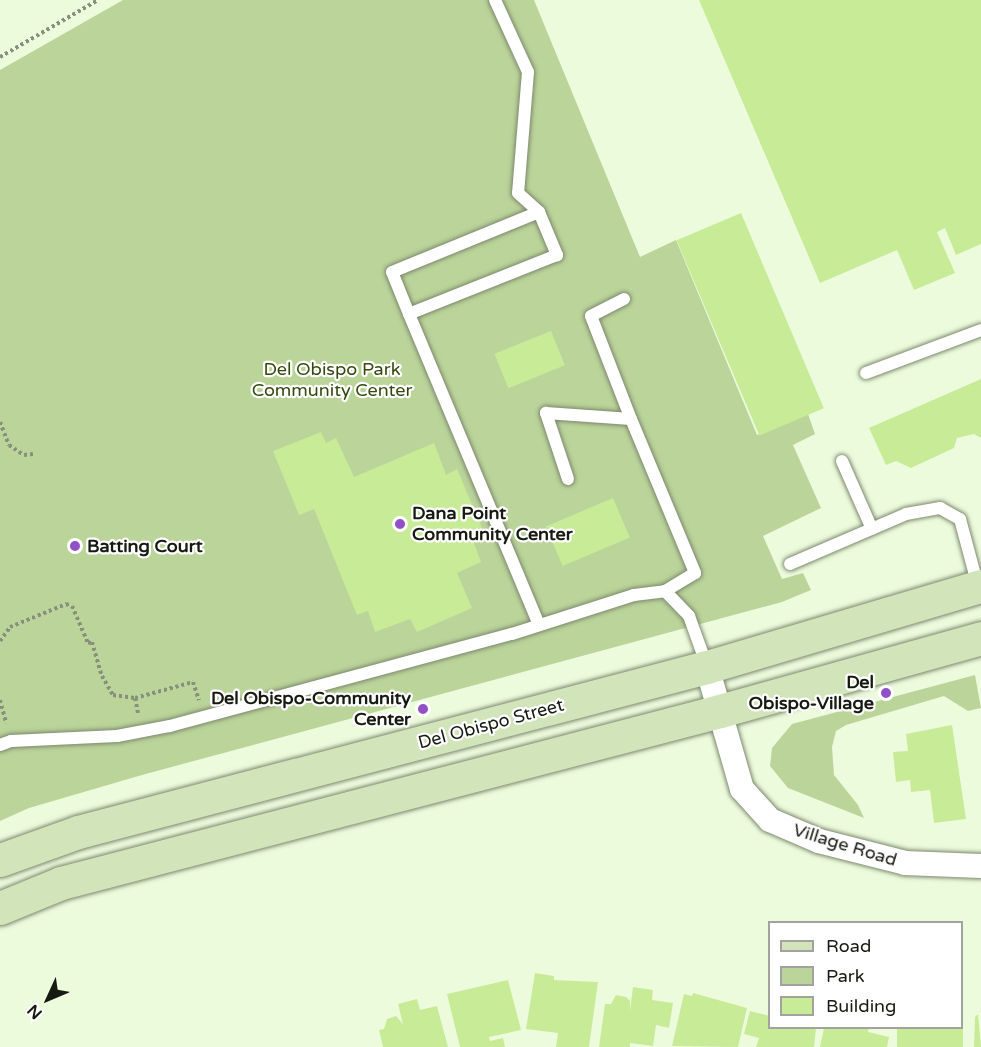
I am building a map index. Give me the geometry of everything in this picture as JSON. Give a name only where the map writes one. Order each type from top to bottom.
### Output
[{"type":"main road","name":"Del Obispo Street","points":[[0,860],[78,832],[707,667],[980,587]]},
{"type":"main road","points":[[0,908],[61,883],[720,711],[981,638]]},
{"type":"street","name":"Village Road","points":[[707,667],[742,789],[770,820],[819,841],[905,863],[981,866]]},
{"type":"lane","points":[[409,314],[557,255],[539,212],[518,193],[528,72],[495,0]]},
{"type":"lane","points":[[539,212],[392,272],[539,625]]},
{"type":"lane","points":[[0,745],[141,732],[204,717],[539,625],[634,595],[665,591],[695,573],[591,316],[624,300]]},
{"type":"lane","points":[[866,373],[981,330]]},
{"type":"lane","points":[[568,479],[546,413],[631,419]]},
{"type":"lane","points":[[842,461],[872,529]]},
{"type":"lane","points":[[790,564],[906,514],[940,508],[960,519],[980,587]]},
{"type":"lane","points":[[665,591],[689,616],[707,667]]},
{"type":"path","points":[[0,57],[98,0]]},
{"type":"path","points":[[0,422],[9,445],[24,454],[33,454]]},
{"type":"path","points":[[0,641],[10,627],[66,604],[72,606],[88,643],[92,642],[102,676],[113,695],[135,698],[193,682],[204,717]]},
{"type":"path","points":[[135,698],[141,732]]},
{"type":"green space","name":"Del Obispo Park Community Center","points":[[123,0],[534,0],[640,257],[676,240],[757,435],[808,414],[815,434],[793,445],[821,508],[763,536],[782,579],[803,573],[811,590],[782,602],[142,775],[29,808],[0,821],[0,70]]},
{"type":"green space","points":[[975,675],[981,708],[968,711],[944,696],[846,725],[836,731],[832,747],[834,775],[858,805],[864,818],[788,788],[770,766],[772,748],[792,724]]},
{"type":"building","points":[[699,0],[981,0],[981,244],[956,255],[945,228],[937,232],[955,273],[914,290],[897,250],[820,283]]},
{"type":"building","points":[[741,213],[824,408],[759,435],[677,240]]},
{"type":"building","points":[[551,331],[565,365],[508,388],[494,354]]},
{"type":"building","points":[[981,379],[981,438],[974,434],[957,438],[954,448],[911,468],[896,461],[886,465],[869,428]]},
{"type":"building","name":"Dana Point Community Center","points":[[321,432],[326,443],[336,438],[354,477],[434,443],[446,475],[457,469],[484,533],[472,538],[481,562],[457,573],[472,608],[417,632],[410,619],[375,632],[368,611],[357,615],[314,509],[299,515],[273,451]]},
{"type":"building","points":[[613,498],[630,538],[563,566],[546,527]]},
{"type":"building","points":[[952,725],[966,819],[934,823],[930,790],[911,792],[910,780],[896,782],[893,752],[908,751],[906,734]]},
{"type":"building","points":[[535,973],[554,976],[554,980],[598,982],[589,1047],[556,1047],[558,1033],[526,1029]]},
{"type":"building","points":[[508,980],[521,1030],[489,1037],[490,1041],[503,1038],[505,1047],[460,1047],[447,994]]},
{"type":"building","points":[[633,987],[653,990],[652,1000],[673,1003],[669,1028],[656,1025],[653,1046],[630,1043],[630,1047],[599,1047],[605,1004],[611,1004],[616,995],[626,997],[630,1001],[630,1011]]},
{"type":"building","points":[[693,993],[747,1008],[738,1047],[672,1046],[684,994],[692,996]]},
{"type":"building","points":[[417,999],[420,1010],[437,1006],[448,1047],[383,1047],[379,1030],[384,1029],[387,1019],[396,1016],[403,1024],[398,1004]]},
{"type":"building","points":[[750,1011],[768,1016],[768,1029],[816,1029],[814,1047],[756,1047],[759,1038],[744,1034]]},
{"type":"building","points":[[978,1014],[981,1047],[974,1047],[975,1017]]},
{"type":"building","points":[[824,1029],[869,1029],[868,1032],[889,1037],[887,1047],[820,1047]]},
{"type":"building","points":[[897,1029],[963,1029],[963,1047],[897,1047]]},
{"type":"place","name":"Dana Point Community Center","points":[[400,524]]},
{"type":"place","name":"Batting Court","points":[[75,546]]},
{"type":"place","name":"Del Obispo-Village","points":[[886,693]]},
{"type":"place","name":"Del Obispo-Community Center","points":[[423,709]]}]
